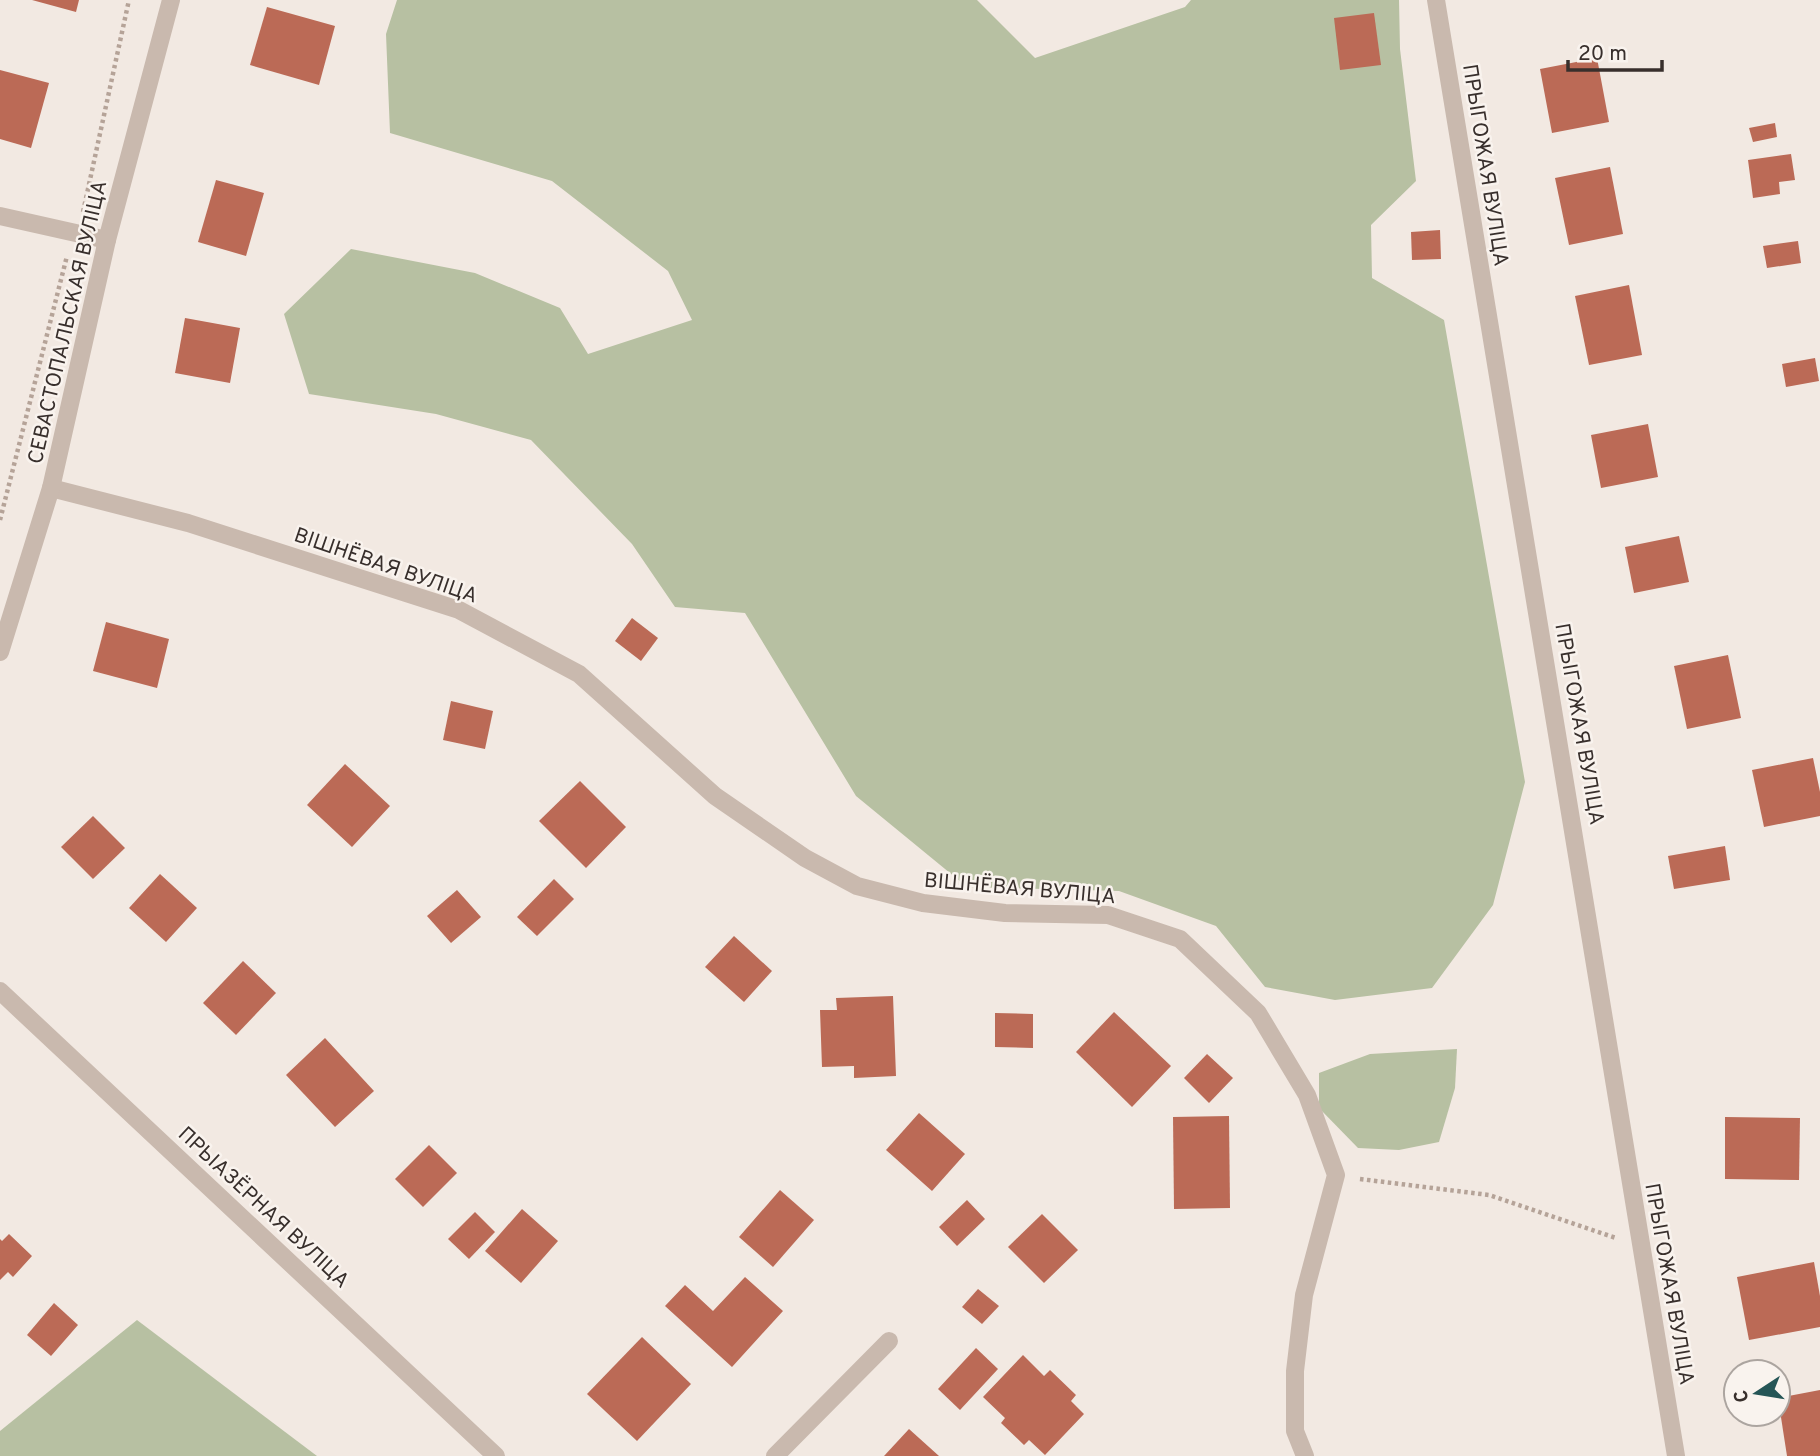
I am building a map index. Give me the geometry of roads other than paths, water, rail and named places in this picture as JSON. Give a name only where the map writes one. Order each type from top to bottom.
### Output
[{"type":"street","name":"СЕВАСТОПАЛЬСКАЯ ВУЛІЦА","points":[[0,652],[51,488],[107,240],[171,0]]},
{"type":"street","name":"ПРЫГОЖАЯ ВУЛІЦА","points":[[1436,0],[1676,1456]]},
{"type":"street","points":[[0,216],[107,240]]},
{"type":"street","name":"ВІШНЁВАЯ ВУЛІЦА","points":[[51,488],[188,523],[459,610],[579,674],[715,796],[805,858],[857,886],[923,903],[1006,913],[1108,915],[1180,939],[1258,1013],[1307,1095],[1336,1175],[1304,1295],[1295,1371],[1295,1431],[1305,1456]]},
{"type":"street","name":"ПРЫАЗЁРНАЯ ВУЛІЦА","points":[[0,991],[496,1456]]},
{"type":"street","points":[[775,1456],[889,1341]]}]
